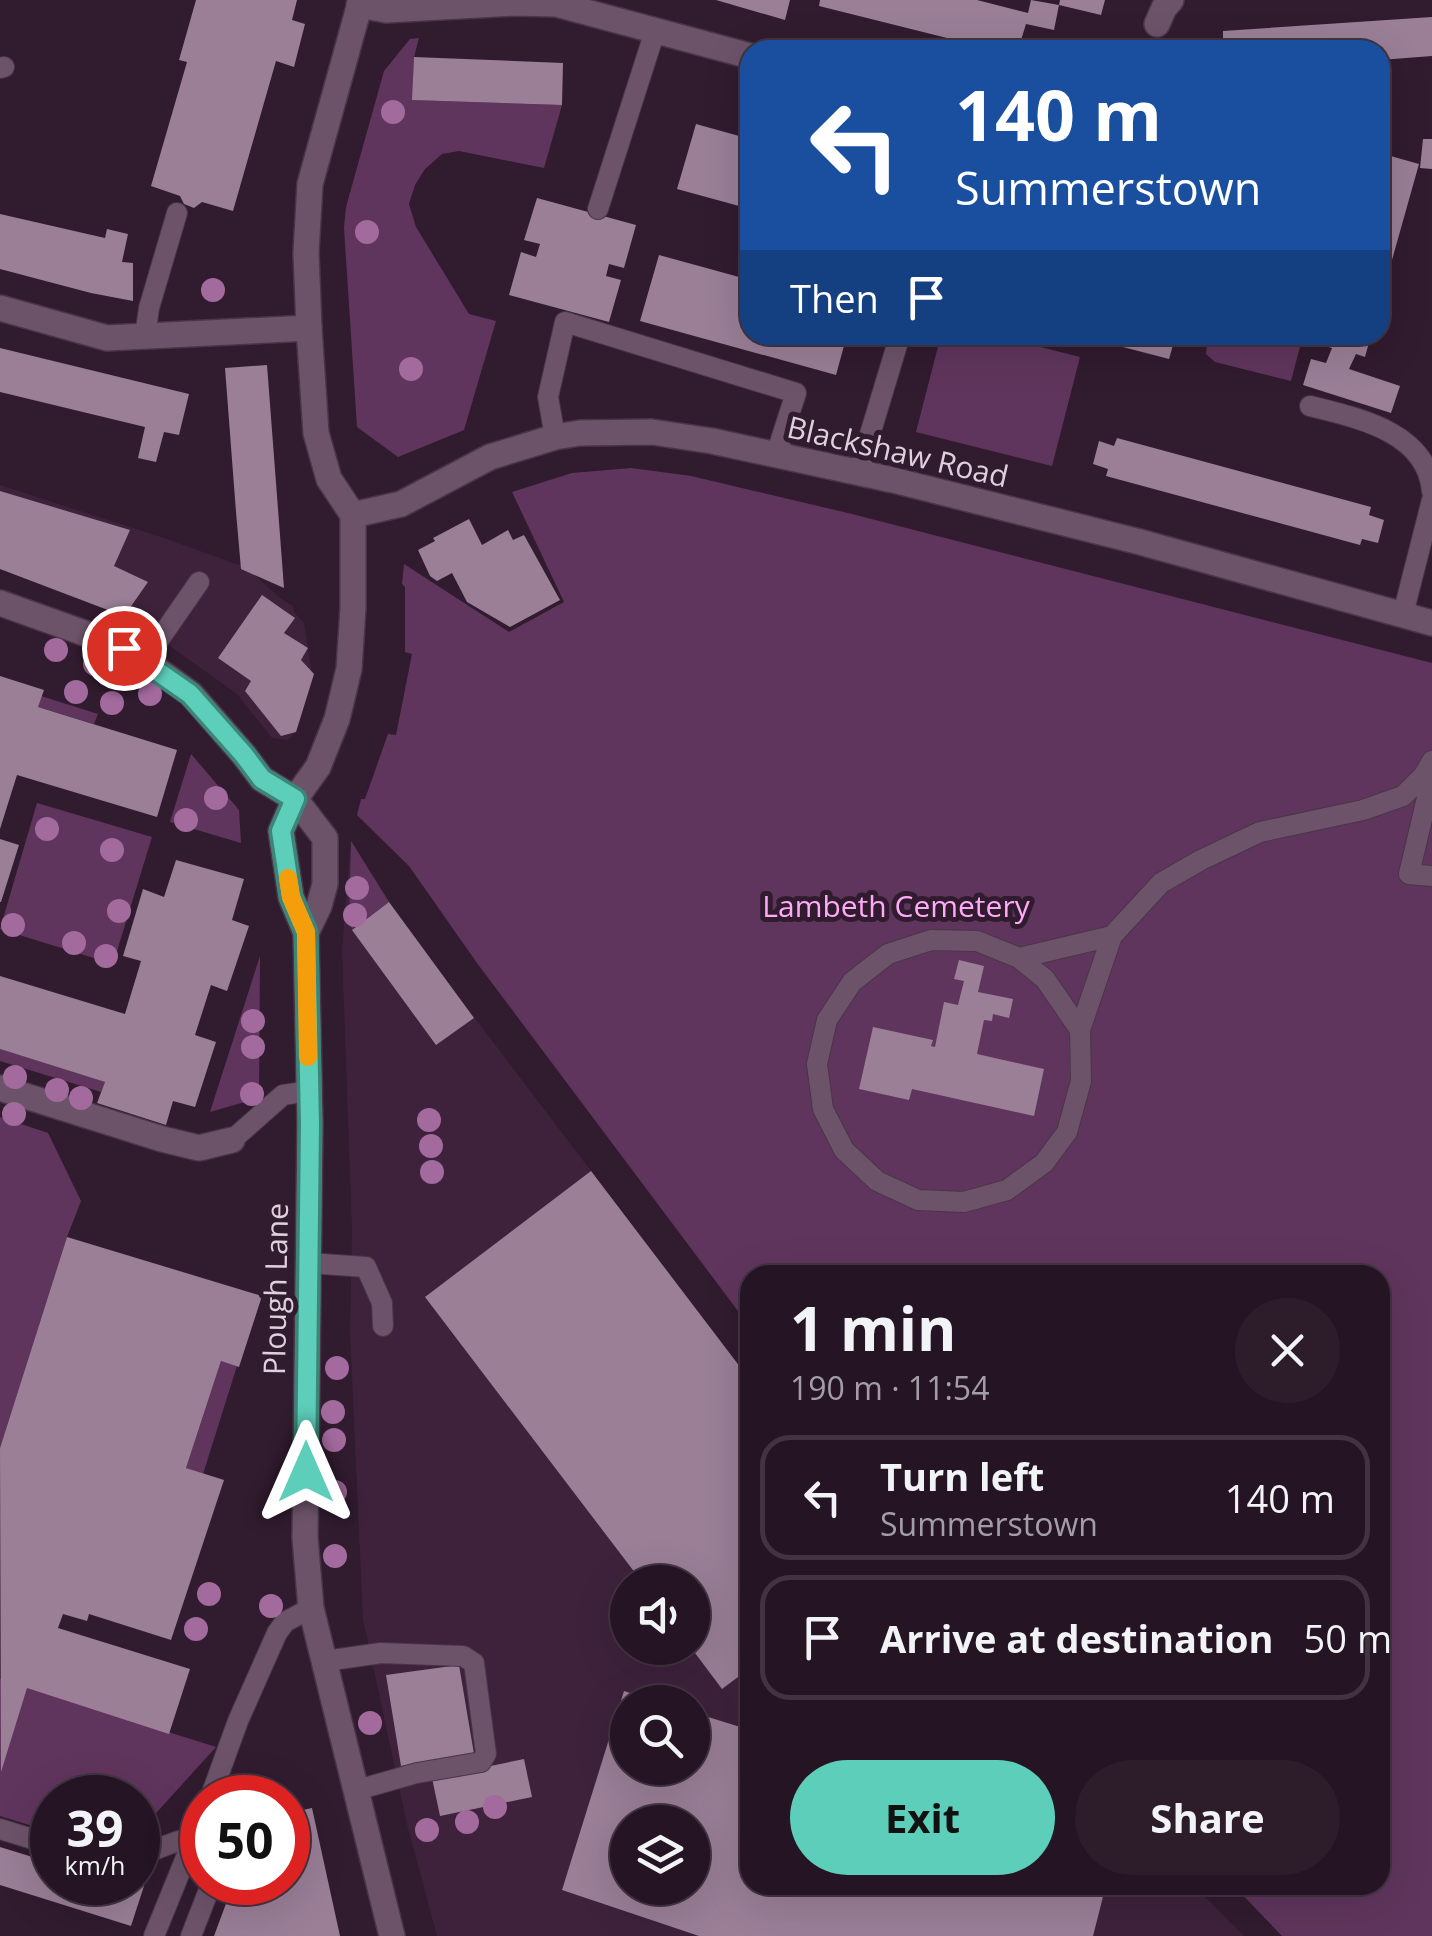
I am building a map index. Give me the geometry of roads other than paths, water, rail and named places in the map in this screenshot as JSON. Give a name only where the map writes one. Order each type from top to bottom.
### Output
[{"type":"street","points":[[1157,24],[1172,0]]},
{"type":"street","points":[[0,603],[129,649],[190,694],[262,779],[295,799],[318,766],[337,719],[349,669],[353,515],[329,479],[319,449],[306,253],[310,184],[360,2],[386,10],[498,2],[556,4],[740,53]]},
{"type":"street","points":[[0,308],[107,338],[308,328]]},
{"type":"street","name":"Blackshaw Road","points":[[353,515],[402,504],[490,457],[555,436],[652,432],[893,480],[1140,542],[1432,623]]},
{"type":"street","name":"Plough Lane","points":[[306,932],[320,906],[325,884],[325,838],[295,799],[281,831],[291,897],[306,932],[309,1091],[305,1538],[312,1608],[392,1936]]},
{"type":"street","points":[[0,1088],[200,1148],[232,1140]]},
{"type":"lane","points":[[598,209],[655,31]]},
{"type":"lane","points":[[145,336],[149,308],[177,213]]},
{"type":"lane","points":[[555,436],[548,397],[565,322],[796,393],[776,455]]},
{"type":"lane","points":[[858,474],[897,345]]},
{"type":"lane","points":[[1310,406],[1370,421],[1400,438],[1430,472],[1432,491]]},
{"type":"lane","points":[[1403,614],[1432,500]]},
{"type":"lane","points":[[145,660],[199,582]]},
{"type":"lane","points":[[1428,768],[1427,798],[1409,874],[1432,876]]},
{"type":"lane","points":[[1080,1030],[1045,979],[1019,958],[977,941],[932,940],[888,954],[852,982],[828,1020],[817,1064],[823,1109],[844,1150],[876,1181],[918,1200],[964,1202],[1007,1190],[1044,1163],[1067,1132],[1082,1082],[1080,1030],[1112,936],[1160,883],[1260,832],[1363,810],[1403,796],[1428,768]]},
{"type":"lane","points":[[1019,958],[1112,936]]},
{"type":"lane","points":[[232,1140],[283,1095],[309,1091]]},
{"type":"lane","points":[[308,1264],[366,1267],[382,1302],[383,1326]]},
{"type":"lane","points":[[218,1775],[277,1633],[286,1622],[312,1608]]},
{"type":"lane","points":[[325,1661],[381,1653],[463,1656],[474,1663],[486,1754],[481,1762],[417,1773],[357,1790]]},
{"type":"lane","points":[[0,1829],[30,1838]]},
{"type":"lane","points":[[154,1936],[180,1874]]},
{"type":"lane","points":[[191,1936],[203,1905]]},
{"type":"park label","name":"Lambeth Cemetery","points":[[896,905]]}]
